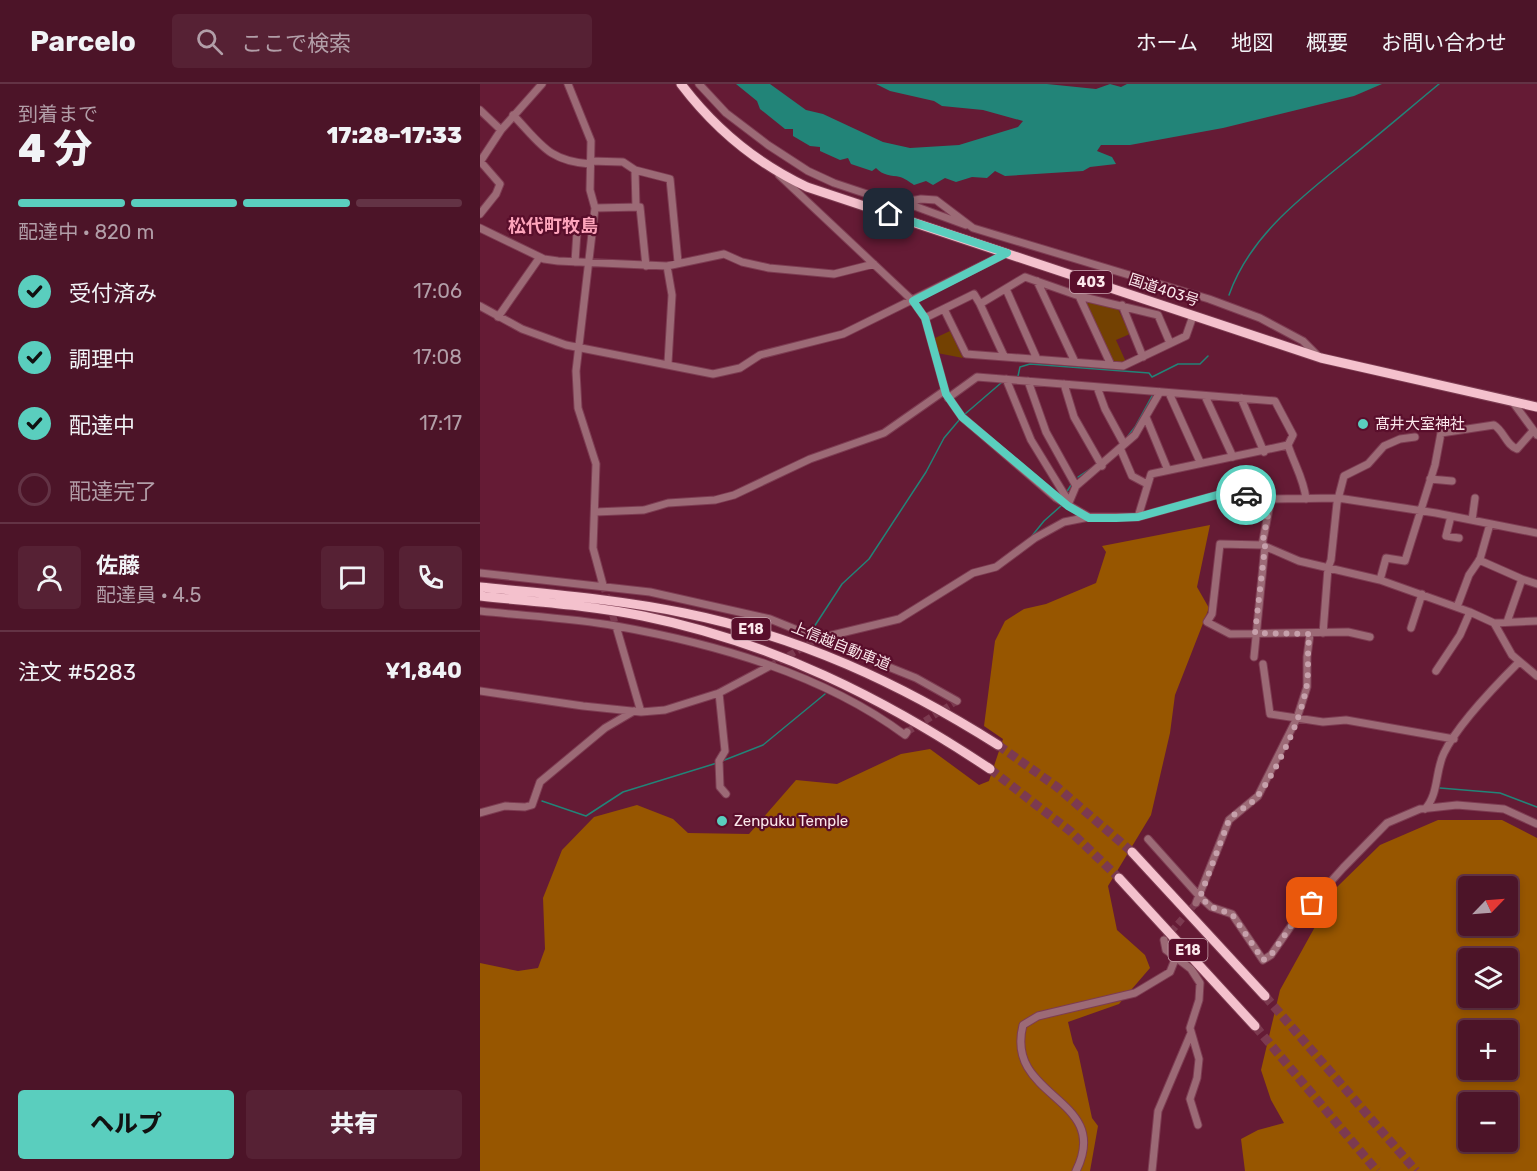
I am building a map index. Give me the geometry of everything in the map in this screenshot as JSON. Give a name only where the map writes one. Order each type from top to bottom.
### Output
[{"type":"highway","name":"国道403号","points":[[681,84],[710,119],[740,147],[777,173],[807,187],[1321,358],[1537,407]]},
{"type":"highway","name":"上信越自動車道","points":[[480,587],[646,606],[768,634],[869,672],[923,699],[998,745]]},
{"type":"highway","name":"上信越自動車道","points":[[480,596],[631,614],[746,643],[796,662],[876,699],[990,769]]},
{"type":"highway","name":"E18","points":[[1132,852],[1265,996]]},
{"type":"highway","name":"E18","points":[[1119,878],[1255,1026]]},
{"type":"street","points":[[480,214],[496,194],[500,184],[480,162],[501,130],[542,84]]},
{"type":"street","points":[[568,84],[591,141],[590,189],[595,208],[576,392],[578,408],[596,464],[593,548],[603,585]]},
{"type":"street","points":[[699,84],[726,113],[789,159],[834,183],[899,201],[973,228],[988,230],[1260,318],[1303,341],[1321,358]]},
{"type":"street","points":[[480,110],[501,130]]},
{"type":"street","points":[[513,115],[548,152],[558,159],[590,162],[616,161],[635,170],[670,179],[678,262]]},
{"type":"street","points":[[480,147],[486,153]]},
{"type":"street","points":[[635,170],[636,207]]},
{"type":"street","points":[[777,173],[835,231],[913,301],[925,318],[946,394],[962,417],[1089,518]]},
{"type":"street","points":[[899,201],[936,200],[973,228]]},
{"type":"street","points":[[889,214],[899,201]]},
{"type":"street","points":[[595,208],[640,207],[646,266]]},
{"type":"street","points":[[480,228],[540,257],[575,262],[668,266],[678,262],[724,254],[758,266],[795,272],[834,274],[874,264]]},
{"type":"street","points":[[575,262],[578,232]]},
{"type":"street","points":[[480,306],[545,339],[579,349],[668,363],[713,374],[727,373],[760,355],[843,334],[1007,253]]},
{"type":"street","points":[[498,317],[540,257]]},
{"type":"street","points":[[668,266],[672,295],[668,363]]},
{"type":"street","points":[[980,304],[1025,277],[1079,296],[1158,315],[1170,344]]},
{"type":"street","points":[[1037,281],[1075,362]]},
{"type":"street","points":[[1006,289],[1037,359]]},
{"type":"street","points":[[925,318],[974,294],[1004,356]]},
{"type":"street","points":[[1079,296],[1111,365]]},
{"type":"street","points":[[1122,305],[1143,357]]},
{"type":"street","points":[[944,309],[966,354],[1123,366],[1186,336],[1193,316]]},
{"type":"street","points":[[594,512],[644,510],[668,503],[700,502],[734,495],[810,459],[884,433],[977,377],[1275,401],[1293,435],[1288,445],[1294,466],[1304,480],[1306,499]]},
{"type":"street","points":[[1006,379],[1031,440],[1069,504]]},
{"type":"street","points":[[1028,381],[1046,432],[1076,486]]},
{"type":"street","points":[[1064,384],[1074,417],[1102,466]]},
{"type":"street","points":[[1097,387],[1132,476],[1147,484]]},
{"type":"street","points":[[1069,504],[1076,486],[1102,466],[1135,435],[1160,392]]},
{"type":"street","points":[[1169,393],[1200,462]]},
{"type":"street","points":[[1205,396],[1233,457]]},
{"type":"street","points":[[1241,398],[1264,452]]},
{"type":"street","points":[[1380,580],[1386,558],[1405,561],[1418,512],[1430,479],[1441,433],[1494,425],[1501,430],[1511,446],[1517,449],[1535,434],[1512,401]]},
{"type":"street","points":[[1146,417],[1167,468]]},
{"type":"street","points":[[1323,633],[1328,568],[1331,560],[1338,498],[1344,476],[1368,464],[1384,446],[1400,439],[1415,437]]},
{"type":"street","points":[[1138,517],[1151,474],[1167,468],[1264,452],[1288,445]]},
{"type":"street","points":[[1430,479],[1452,481]]},
{"type":"street","points":[[820,638],[898,619],[974,573],[996,567],[1052,527],[1064,522],[1089,518],[1138,517],[1217,495],[1232,493],[1271,499],[1338,498],[1451,516],[1537,533]]},
{"type":"street","points":[[1472,520],[1475,498]]},
{"type":"street","points":[[1254,657],[1263,546],[1271,499]]},
{"type":"street","points":[[1451,516],[1446,536],[1459,538]]},
{"type":"street","points":[[1457,607],[1469,575],[1479,560],[1490,524]]},
{"type":"street","points":[[1370,637],[1348,632],[1224,633],[1207,622],[1212,614],[1220,544],[1263,546],[1299,561],[1380,580],[1457,607],[1494,623],[1537,621]]},
{"type":"street","points":[[1479,560],[1537,584]]},
{"type":"street","points":[[480,573],[603,585],[684,598],[770,619],[916,678],[957,701]]},
{"type":"street","points":[[1507,622],[1522,579]]},
{"type":"street","points":[[1411,628],[1422,594]]},
{"type":"street","points":[[480,611],[616,626],[729,653],[770,666],[869,711],[905,735],[907,732]]},
{"type":"street","points":[[1436,671],[1460,635],[1470,612]]},
{"type":"street","points":[[1494,623],[1518,663],[1537,676]]},
{"type":"street","points":[[616,626],[638,711]]},
{"type":"street","points":[[1198,900],[1229,820],[1258,796],[1297,718],[1307,687],[1306,657],[1310,634]]},
{"type":"street","points":[[1425,809],[1432,801],[1444,752],[1494,687],[1518,663]]},
{"type":"street","points":[[1263,664],[1270,714],[1323,722],[1346,720],[1454,739]]},
{"type":"street","points":[[480,691],[518,698],[638,711],[665,710],[719,693],[770,666]]},
{"type":"street","points":[[719,693],[725,751],[719,762],[720,787],[726,794]]},
{"type":"street","points":[[480,813],[505,806],[532,805],[540,782],[605,728],[638,711]]},
{"type":"street","points":[[1148,839],[1198,900],[1232,914],[1263,960],[1271,955],[1291,926],[1387,823],[1413,811],[1439,806],[1489,807],[1519,814],[1537,824]]},
{"type":"street","points":[[1164,940],[1166,950],[1191,969],[1200,983],[1199,1000],[1191,1020],[1191,1033],[1198,1051],[1198,1069],[1190,1099],[1198,1125]]},
{"type":"street","points":[[1076,1171],[1083,1143],[1082,1130],[1076,1116],[1030,1074],[1022,1056],[1020,1037],[1023,1025],[1038,1016],[1135,993],[1154,984],[1170,972],[1176,957]]},
{"type":"street","points":[[1152,1171],[1158,1112],[1191,1033]]},
{"type":"shaded area","points":[[736,84],[770,84],[806,110],[823,114],[883,142],[910,148],[959,145],[1018,127],[1023,121],[983,110],[942,106],[934,101],[890,91],[876,84],[1047,84],[1096,89],[1110,84],[1121,87],[1127,84],[1382,84],[1354,96],[1223,128],[1130,145],[1101,145],[1097,151],[1112,157],[1116,164],[1090,167],[1083,171],[1005,176],[995,171],[987,178],[972,177],[956,182],[945,178],[933,185],[926,181],[914,185],[902,178],[884,174],[876,168],[872,171],[851,164],[848,158],[840,160],[820,151],[820,147],[810,146],[793,136],[793,129],[785,129],[760,109],[757,101]]},
{"type":"shaded area","points":[[1089,300],[1118,309],[1130,334],[1116,340],[1126,362],[1113,362],[1086,304]]},
{"type":"shaded area","points":[[950,331],[963,358],[937,353],[935,338]]},
{"type":"shaded area","points":[[1210,525],[1197,587],[1209,608],[1175,695],[1170,733],[1151,815],[1108,886],[1117,930],[1145,955],[1150,968],[1119,1004],[1068,1022],[1073,1043],[1078,1052],[1092,1118],[1098,1126],[1090,1171],[480,1171],[480,963],[518,971],[538,968],[545,949],[543,898],[562,850],[594,817],[637,805],[673,819],[688,833],[749,834],[796,780],[837,784],[901,754],[930,749],[979,785],[989,781],[1003,739],[984,726],[995,641],[1005,621],[1024,609],[1046,604],[1096,583],[1106,552],[1102,546]]},
{"type":"shaded area","points":[[1438,820],[1502,820],[1537,838],[1537,1171],[1245,1171],[1241,1139],[1258,1130],[1284,1123],[1271,1100],[1261,1070],[1280,990],[1337,887],[1380,845]]},
{"type":"waterway","points":[[1229,295],[1238,273],[1250,254],[1280,218],[1439,84]]},
{"type":"waterway","points":[[1018,376],[1020,367],[1030,364],[1149,373],[1152,377],[1178,364],[1200,364],[1208,356]]},
{"type":"waterway","points":[[965,414],[1001,383]]},
{"type":"waterway","points":[[1128,436],[1152,396]]},
{"type":"waterway","points":[[814,627],[842,584],[869,559],[926,472],[944,438],[960,419]]},
{"type":"waterway","points":[[1078,477],[1096,465]]},
{"type":"waterway","points":[[1066,493],[1071,485]]},
{"type":"waterway","points":[[1031,537],[1062,505]]},
{"type":"waterway","points":[[722,761],[763,745],[825,694]]},
{"type":"waterway","points":[[542,801],[586,816],[623,792],[717,763]]},
{"type":"waterway","points":[[1440,788],[1500,793],[1537,807]]},
{"type":"tunnel","points":[[603,585],[616,626]]},
{"type":"tunnel","points":[[770,666],[820,638]]},
{"type":"tunnel","points":[[907,732],[957,701]]},
{"type":"tunnel","points":[[998,745],[1057,787],[1132,852]]},
{"type":"tunnel","points":[[990,769],[1070,831],[1119,878]]},
{"type":"tunnel","points":[[1164,940],[1196,903]]},
{"type":"tunnel","points":[[1265,996],[1416,1171]]},
{"type":"tunnel","points":[[1255,1026],[1377,1171]]},
{"type":"way so far","points":[[1246,495],[1271,499],[1262,545],[1265,546],[1255,633],[1310,634],[1306,657],[1307,687],[1285,747],[1258,796],[1250,805],[1234,814],[1229,820],[1200,897],[1211,907],[1232,914],[1263,960],[1271,955],[1291,926],[1312,903]]},
{"type":"place","name":"髙井大室神社","points":[[1363,424]]},
{"type":"place","name":"Zenpuku Temple","points":[[722,821]]},
{"type":"district","name":"松代町牧島","points":[[553,226]]},
{"type":"route","points":[[889,214],[1007,253],[913,301],[925,318],[944,391],[948,398],[962,417],[1056,498],[1089,518],[1116,518],[1138,517],[1217,495],[1232,493],[1246,495]]}]
